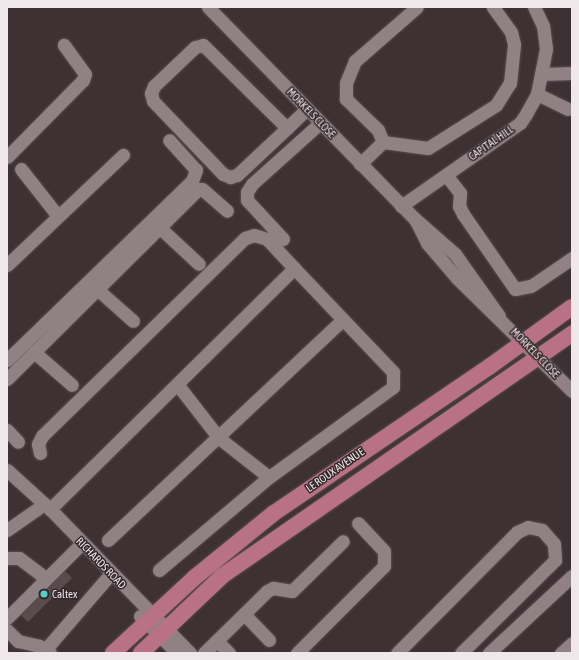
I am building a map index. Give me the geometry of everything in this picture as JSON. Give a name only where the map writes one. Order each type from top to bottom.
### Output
[{"type":"main road","name":"LE ROUX AVENUE","points":[[113,653],[148,618],[274,512],[572,307]]},
{"type":"main road","name":"LE ROUX AVENUE","points":[[141,653],[233,568],[540,358],[572,334]]},
{"type":"street","name":"MORKELS CLOSE","points":[[208,7],[415,219],[420,233],[444,263],[499,316],[572,391]]},
{"type":"street","points":[[384,142],[378,130],[346,99],[346,83],[355,61],[417,7]]},
{"type":"street","points":[[384,142],[428,148],[496,104],[510,83],[514,44],[511,32],[493,7]]},
{"type":"street","name":"CAPITAL HILL","points":[[401,206],[520,123],[537,94],[543,74],[546,49],[543,26],[534,7]]},
{"type":"street","points":[[7,157],[83,80],[85,74],[64,45]]},
{"type":"street","points":[[287,128],[203,45],[195,47],[154,86],[151,93],[153,101],[223,174],[230,177],[237,175],[287,128],[307,109]]},
{"type":"street","points":[[543,74],[572,73]]},
{"type":"street","points":[[537,94],[568,109]]},
{"type":"street","points":[[283,239],[247,200],[247,192],[252,184],[320,123]]},
{"type":"street","points":[[7,360],[192,181],[196,170],[169,140]]},
{"type":"street","points":[[360,164],[384,142]]},
{"type":"street","points":[[7,265],[123,155]]},
{"type":"street","points":[[21,169],[58,216]]},
{"type":"street","points":[[446,175],[460,193],[459,206],[463,214],[515,289],[531,286],[572,258]]},
{"type":"street","points":[[7,379],[198,189],[202,189],[227,210]]},
{"type":"street","points":[[159,227],[199,264]]},
{"type":"street","points":[[40,453],[38,444],[42,436],[245,238],[254,235],[267,239],[342,320],[393,372],[393,387],[269,477],[159,570]]},
{"type":"street","points":[[7,530],[44,508],[177,384],[294,268]]},
{"type":"street","points":[[97,288],[133,321]]},
{"type":"street","points":[[108,540],[219,438],[342,320]]},
{"type":"street","points":[[34,352],[72,385]]},
{"type":"street","points":[[177,384],[219,438],[269,477]]},
{"type":"street","points":[[7,430],[18,442]]},
{"type":"street","name":"RICHARDS ROAD","points":[[9,472],[148,618]]},
{"type":"street","points":[[297,653],[384,566],[384,551],[358,523]]},
{"type":"street","points":[[397,653],[518,532],[528,527],[542,530],[554,544],[555,560],[461,653]]},
{"type":"street","points":[[204,653],[273,588],[287,592],[297,588],[343,540]]},
{"type":"street","points":[[7,618],[79,546]]},
{"type":"street","name":"RICHARDS ROAD","points":[[79,546],[106,579],[163,632],[190,653]]},
{"type":"street","points":[[7,558],[20,558],[46,578]]},
{"type":"street","points":[[489,653],[572,576]]},
{"type":"street","points":[[7,630],[18,641],[48,651],[106,579]]},
{"type":"street","points":[[244,614],[269,640]]},
{"type":"street","name":"RICHARDS ROAD","points":[[163,632],[177,653]]},
{"type":"street","points":[[217,641],[228,653]]},
{"type":"street","points":[[561,653],[572,643]]},
{"type":"building","name":"Caltex","points":[[65,571],[72,578],[28,622],[21,615]]},
{"type":"place","name":"Caltex","points":[[44,594]]}]
